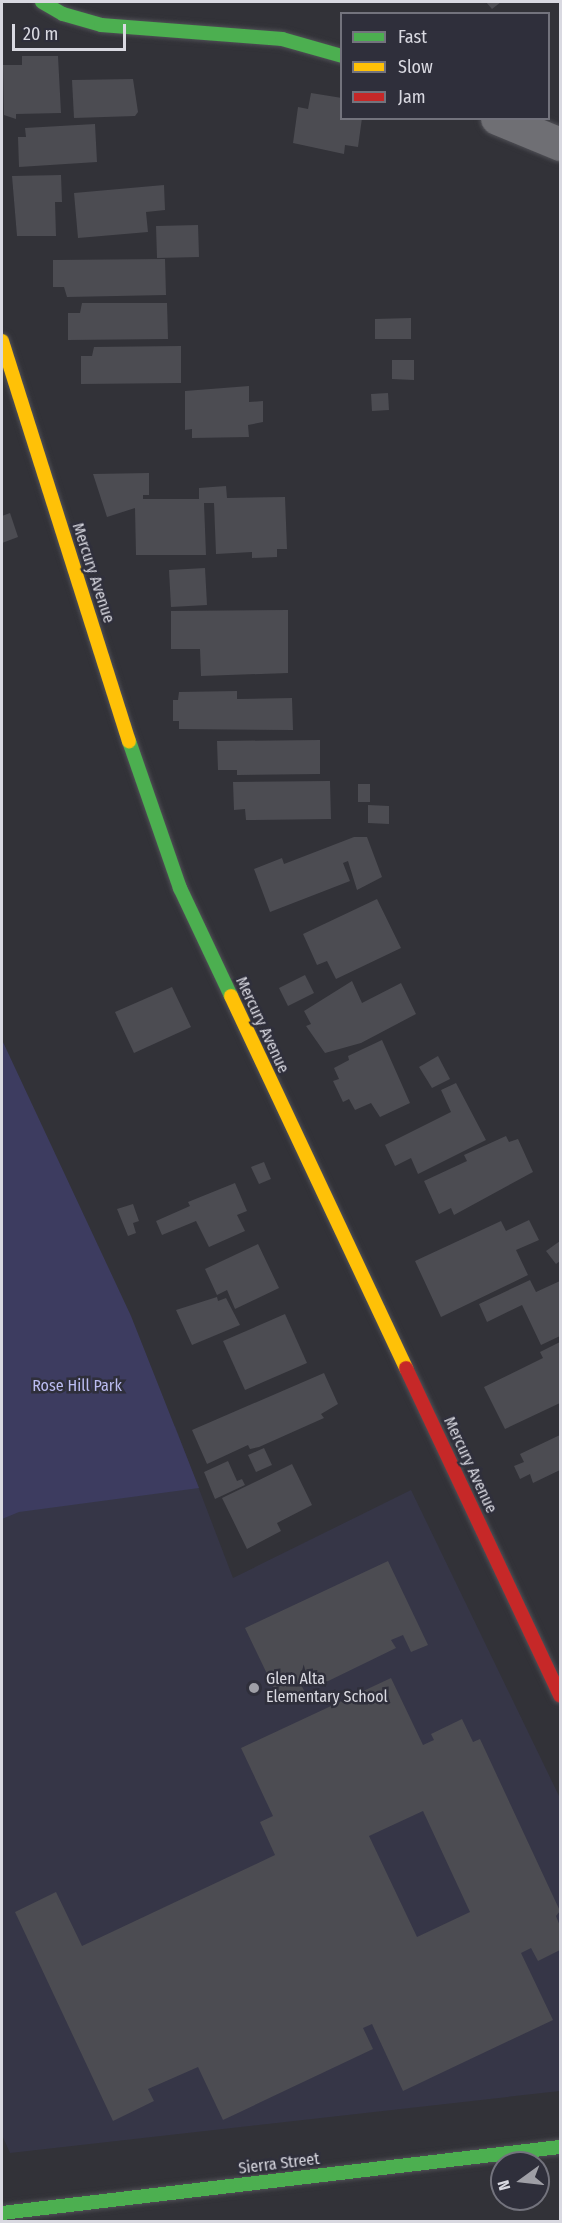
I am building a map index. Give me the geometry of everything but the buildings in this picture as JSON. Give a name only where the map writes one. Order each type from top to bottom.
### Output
[{"type":"street","points":[[42,2],[63,14],[101,25],[282,39],[340,55]]},
{"type":"street","points":[[502,120],[561,144]]},
{"type":"street","name":"Mercury Avenue","points":[[2,341],[154,821],[180,888],[561,1696]]},
{"type":"street","name":"Sierra Street","points":[[2,2213],[561,2147]]},
{"type":"shaded area","name":"Glen Alta Elementary School","points":[[175,1426],[233,1578],[411,1490],[560,1798],[560,2091],[10,2153],[2,2135],[2,1506]]},
{"type":"green space","name":"Rose Hill Park","points":[[2,1040],[131,1316],[199,1488],[19,1512],[2,1519]]},
{"type":"traffic: fast","points":[[42,2],[63,14],[101,25],[282,39],[340,55]]},
{"type":"traffic: fast","points":[[129,741],[180,888],[231,996]]},
{"type":"traffic: fast","points":[[2,2213],[560,2147]]},
{"type":"traffic: slow","points":[[2,341],[129,741]]},
{"type":"traffic: slow","points":[[231,996],[406,1368]]},
{"type":"traffic: jam","points":[[406,1368],[560,1696]]},
{"type":"place","name":"Glen Alta Elementary School","points":[[254,1688]]}]
